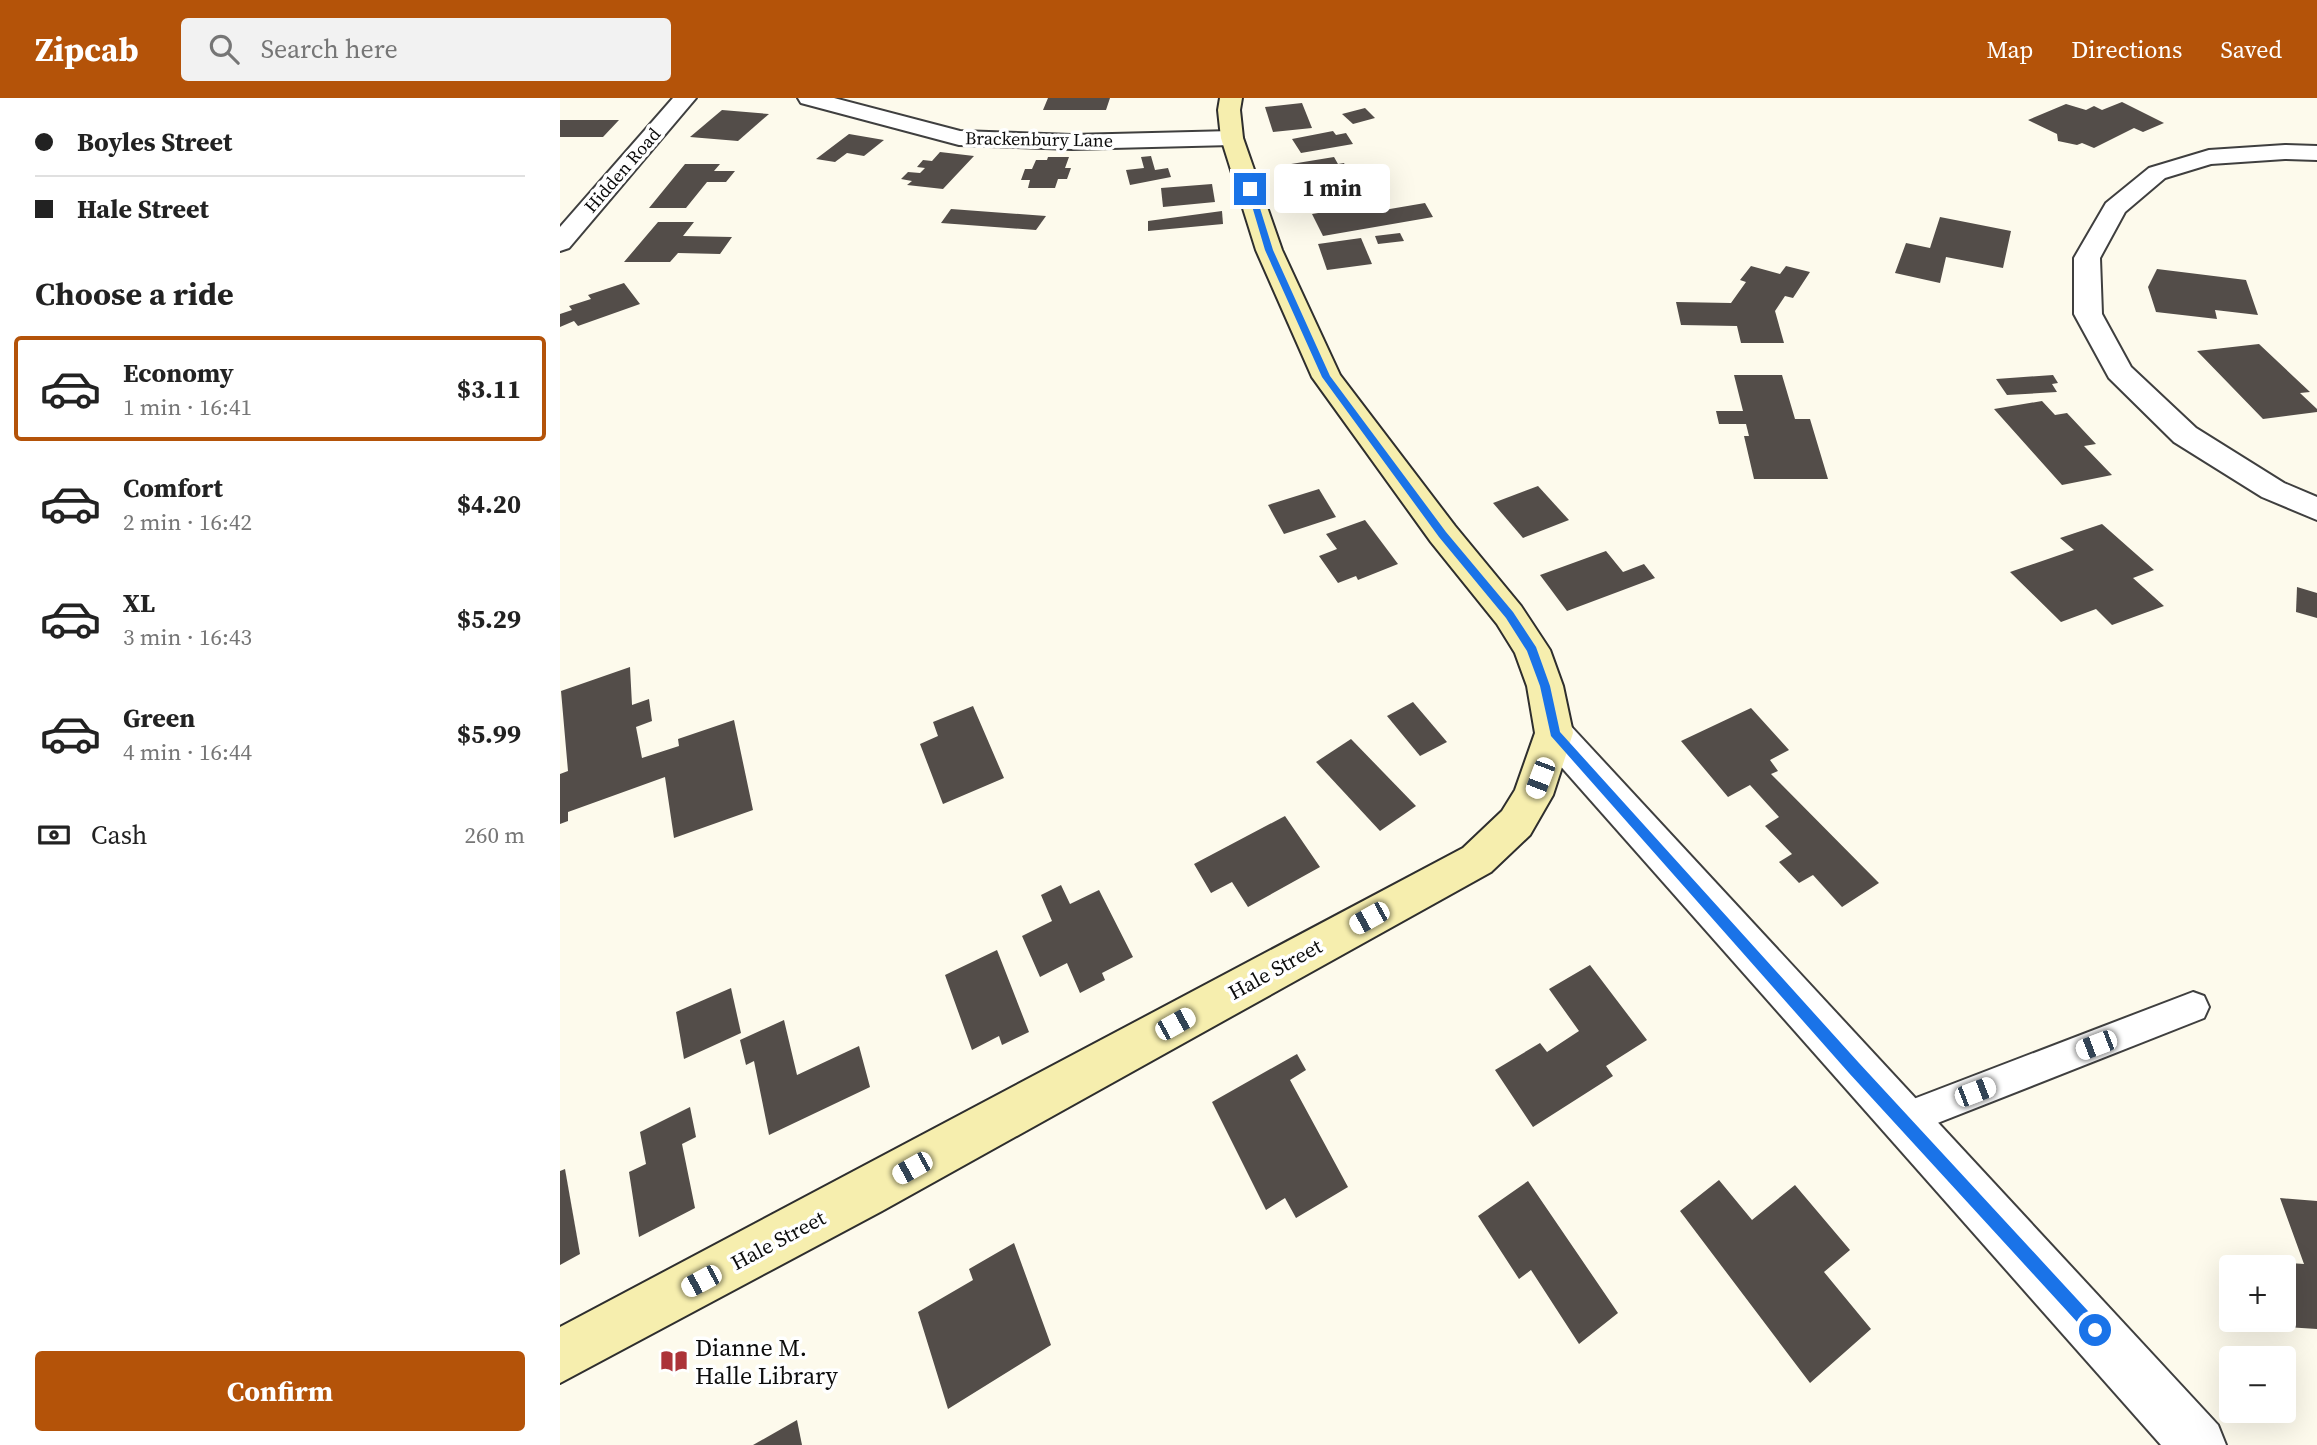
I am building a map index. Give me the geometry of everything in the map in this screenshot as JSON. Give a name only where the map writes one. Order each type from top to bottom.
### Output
[{"type":"main road","points":[[1231,98],[1229,110],[1232,138],[1269,250],[1326,377],[1435,524],[1509,615],[1532,650],[1545,686],[1555,733]]},
{"type":"main road","name":"Hale Street","points":[[560,1356],[864,1194],[1477,860],[1516,823],[1533,795],[1555,733]]},
{"type":"street","name":"Hidden Road","points":[[560,243],[685,98]]},
{"type":"street","name":"Brackenbury Lane","points":[[809,98],[958,138],[1072,142],[1232,138]]},
{"type":"street","points":[[2317,153],[2285,152],[2209,157],[2158,173],[2115,208],[2087,258],[2088,314],[2119,372],[2185,435],[2273,490],[2317,509]]},
{"type":"street","points":[[1555,733],[2197,1445]]},
{"type":"lane","points":[[1902,1120],[2193,1007]]},
{"type":"building","points":[[1048,98],[1110,98],[1106,110],[1043,110]]},
{"type":"building","points":[[2122,102],[2164,123],[2143,132],[2134,128],[2094,148],[2082,143],[2077,145],[2058,141],[2057,134],[2028,120],[2066,104],[2086,110],[2094,106],[2102,110]]},
{"type":"building","points":[[1302,103],[1312,128],[1273,132],[1265,107]]},
{"type":"building","points":[[1365,108],[1375,118],[1353,124],[1342,114]]},
{"type":"building","points":[[722,110],[769,114],[738,141],[690,137]]},
{"type":"building","points":[[560,120],[619,120],[603,137],[560,137]]},
{"type":"building","points":[[1333,131],[1336,135],[1346,133],[1353,144],[1301,153],[1292,139]]},
{"type":"building","points":[[849,134],[884,140],[864,156],[847,153],[835,162],[816,159]]},
{"type":"building","points":[[940,152],[974,156],[943,189],[907,185],[912,181],[901,179],[908,172],[920,173],[925,168],[917,167],[923,160],[932,161]]},
{"type":"building","points":[[1151,156],[1155,170],[1168,168],[1171,177],[1130,185],[1126,170],[1144,168],[1141,157]]},
{"type":"building","points":[[1048,157],[1069,157],[1065,168],[1071,168],[1067,179],[1058,179],[1055,188],[1028,188],[1030,180],[1021,180],[1025,169],[1032,169],[1036,160],[1047,160]]},
{"type":"building","points":[[1334,157],[1338,164],[1344,163],[1350,174],[1327,177],[1325,174],[1293,179],[1285,165]]},
{"type":"building","points":[[685,164],[720,164],[714,171],[735,171],[726,182],[707,182],[686,208],[649,208]]},
{"type":"building","points":[[1212,184],[1215,202],[1163,207],[1161,188]]},
{"type":"building","points":[[1380,203],[1384,210],[1425,203],[1433,217],[1323,236],[1312,214]]},
{"type":"building","points":[[951,209],[1046,216],[1036,230],[941,223]]},
{"type":"building","points":[[1222,211],[1223,224],[1148,231],[1148,221]]},
{"type":"building","points":[[1940,217],[2011,231],[2003,268],[1946,257],[1940,283],[1895,273],[1906,243],[1930,248]]},
{"type":"building","points":[[658,222],[694,222],[683,236],[732,237],[720,254],[678,253],[670,262],[624,262]]},
{"type":"building","points":[[1400,233],[1404,241],[1378,244],[1375,236]]},
{"type":"building","points":[[1361,238],[1372,264],[1327,270],[1318,244]]},
{"type":"building","points":[[1751,266],[1780,274],[1786,266],[1810,272],[1793,298],[1785,296],[1775,311],[1784,343],[1741,343],[1737,326],[1681,325],[1676,302],[1731,303],[1746,282],[1740,280]]},
{"type":"building","points":[[2157,269],[2246,280],[2258,315],[2215,310],[2217,319],[2156,312],[2148,287]]},
{"type":"building","points":[[624,283],[640,304],[578,326],[574,321],[560,327],[560,314],[572,310],[569,306],[591,299],[588,295]]},
{"type":"building","points":[[2259,344],[2310,392],[2300,393],[2317,412],[2263,419],[2197,351]]},
{"type":"building","points":[[1734,375],[1782,375],[1795,419],[1810,419],[1828,479],[1754,479],[1744,436],[1749,436],[1746,424],[1719,424],[1716,411],[1743,411]]},
{"type":"building","points":[[2053,375],[2058,383],[2052,384],[2057,392],[2007,395],[1996,379]]},
{"type":"building","points":[[2042,401],[2055,415],[2067,413],[2096,444],[2084,446],[2112,475],[2062,485],[1994,409]]},
{"type":"building","points":[[1538,486],[1569,520],[1523,538],[1493,503]]},
{"type":"building","points":[[1319,489],[1336,517],[1284,534],[1268,505]]},
{"type":"building","points":[[1365,520],[1398,564],[1358,580],[1356,576],[1338,583],[1319,556],[1337,549],[1326,534]]},
{"type":"building","points":[[2102,524],[2154,570],[2133,578],[2164,606],[2112,625],[2096,609],[2061,622],[2010,572],[2074,550],[2060,538]]},
{"type":"building","points":[[1606,551],[1623,572],[1644,564],[1655,578],[1567,611],[1540,575]]},
{"type":"building","points":[[2297,587],[2317,593],[2317,618],[2296,612]]},
{"type":"building","points":[[630,667],[632,705],[649,699],[652,721],[636,727],[642,758],[679,746],[678,739],[734,720],[753,810],[674,838],[665,777],[568,812],[568,821],[560,824],[560,774],[568,771],[561,691]]},
{"type":"building","points":[[1413,702],[1447,742],[1420,756],[1387,716]]},
{"type":"building","points":[[973,706],[1004,778],[943,804],[920,744],[938,736],[933,722]]},
{"type":"building","points":[[1751,708],[1789,750],[1770,760],[1778,771],[1771,774],[1879,883],[1842,907],[1813,875],[1799,883],[1779,862],[1792,854],[1765,826],[1779,817],[1750,785],[1728,797],[1681,741]]},
{"type":"building","points":[[1351,739],[1416,806],[1380,831],[1316,762]]},
{"type":"building","points":[[1285,816],[1320,867],[1248,907],[1232,882],[1211,893],[1194,864]]},
{"type":"building","points":[[1061,885],[1070,904],[1099,890],[1133,957],[1102,973],[1105,980],[1080,993],[1067,963],[1040,977],[1022,936],[1052,921],[1041,895]]},
{"type":"building","points":[[997,950],[1029,1032],[1002,1045],[999,1036],[972,1050],[945,975]]},
{"type":"building","points":[[1590,965],[1647,1040],[1606,1066],[1613,1076],[1533,1127],[1495,1070],[1540,1043],[1547,1052],[1579,1031],[1549,989]]},
{"type":"building","points":[[731,988],[741,1033],[684,1059],[676,1012]]},
{"type":"building","points":[[784,1020],[797,1075],[859,1046],[870,1087],[769,1135],[754,1061],[746,1065],[740,1040]]},
{"type":"building","points":[[1297,1054],[1306,1070],[1290,1080],[1348,1187],[1296,1218],[1285,1198],[1266,1210],[1212,1102]]},
{"type":"building","points":[[690,1107],[696,1137],[682,1144],[695,1208],[639,1237],[629,1172],[646,1164],[640,1132]]},
{"type":"building","points":[[565,1169],[580,1254],[560,1265],[560,1171]]},
{"type":"building","points":[[1719,1180],[1752,1220],[1795,1185],[1850,1250],[1824,1272],[1871,1329],[1810,1383],[1680,1211]]},
{"type":"building","points":[[1528,1181],[1618,1313],[1579,1344],[1531,1270],[1519,1279],[1478,1216]]},
{"type":"building","points":[[2280,1198],[2317,1201],[2317,1329],[2296,1328],[2296,1263],[2304,1264]]},
{"type":"building","points":[[1014,1243],[1051,1345],[948,1409],[918,1312],[973,1280],[969,1269]]},
{"type":"building","points":[[797,1420],[802,1445],[753,1445]]},
{"type":"place","name":"Dianne M. Halle Library","points":[[674,1361]]},
{"type":"route","points":[[1250,189],[1269,250],[1326,377],[1443,534],[1509,615],[1532,650],[1545,686],[1555,733],[1854,1068],[2095,1330]]}]
